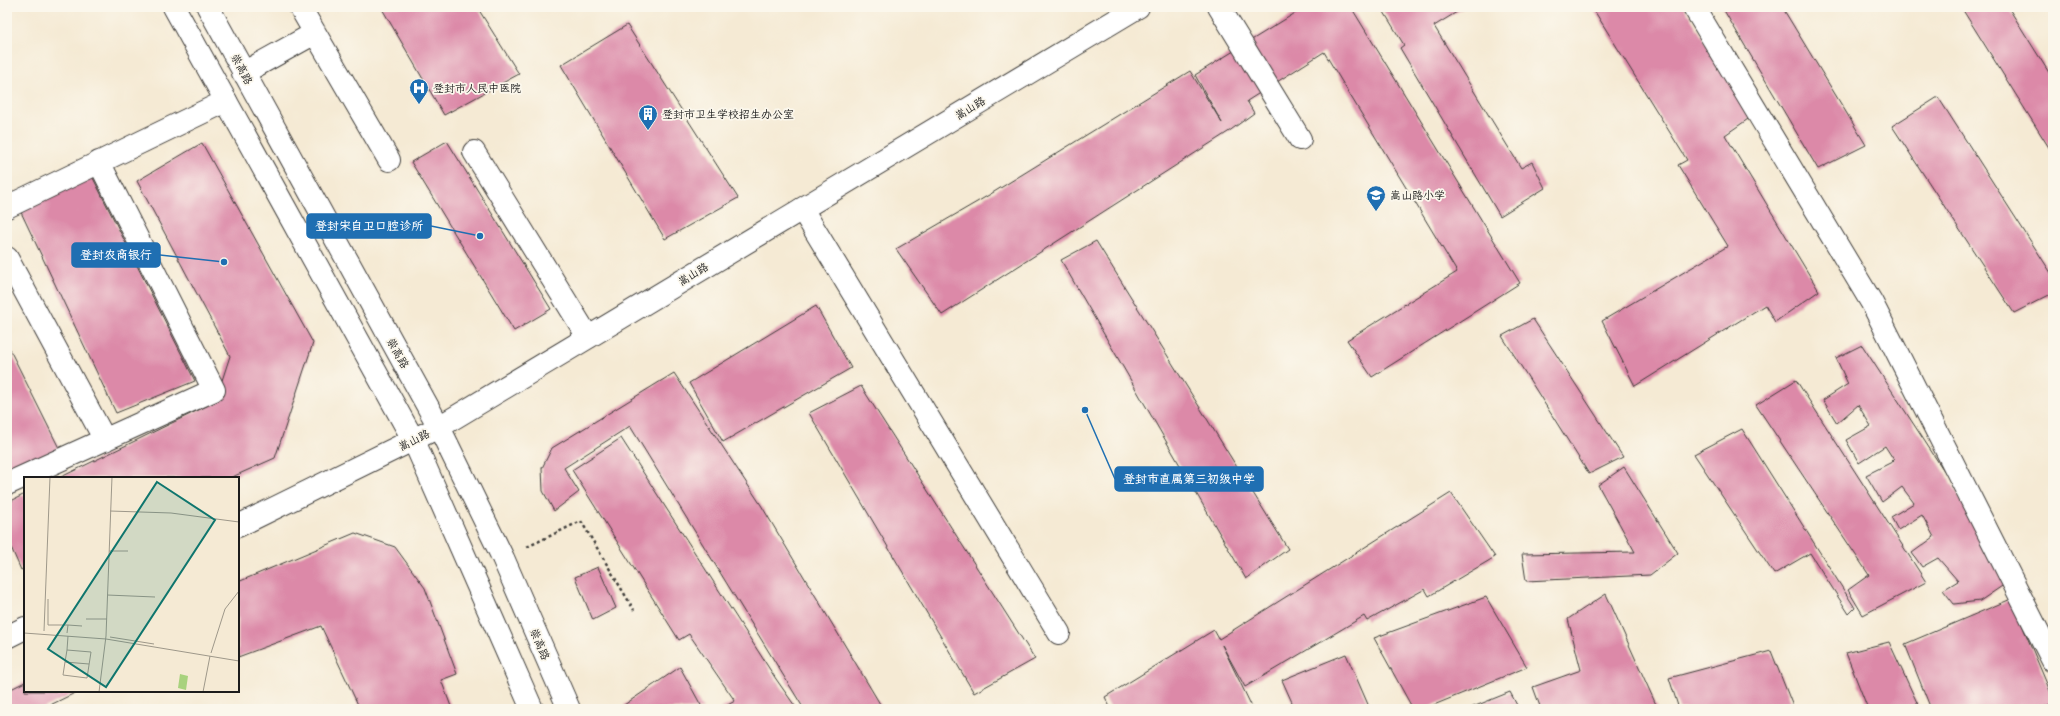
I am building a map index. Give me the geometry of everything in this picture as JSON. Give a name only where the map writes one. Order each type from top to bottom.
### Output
[{"type":"street","points":[[174,7],[414,441],[532,709]]},
{"type":"street","name":"崇高路","points":[[208,7],[439,427],[503,558],[568,709]]},
{"type":"street","points":[[300,7],[389,160]]},
{"type":"street","name":"嵩山路","points":[[239,526],[414,441],[439,427],[1138,7]]},
{"type":"street","points":[[1219,7],[1300,139]]},
{"type":"street","points":[[1694,7],[1872,303],[2053,661]]},
{"type":"street","points":[[243,73],[316,33]]},
{"type":"street","points":[[7,207],[226,101]]},
{"type":"street","points":[[474,152],[588,337]]},
{"type":"street","points":[[7,484],[214,390],[99,162]]},
{"type":"street","points":[[802,209],[1059,633]]},
{"type":"street","points":[[7,258],[105,440]]},
{"type":"street","points":[[7,637],[24,628]]},
{"type":"path","points":[[503,558],[581,521],[634,610]]},
{"type":"building","points":[[381,7],[477,7],[519,74],[444,115]]},
{"type":"building","points":[[1305,7],[1351,7],[1520,283],[1372,377],[1347,340],[1457,272],[1324,52],[1247,101],[1254,113],[1228,132],[942,315],[896,249],[989,195],[1190,71],[1222,123],[1195,75]]},
{"type":"building","points":[[1381,7],[1465,7],[1434,26],[1521,168],[1532,162],[1545,188],[1500,216],[1400,48],[1404,45]]},
{"type":"building","points":[[1592,7],[1684,7],[1751,117],[1725,135],[1819,291],[1775,322],[1765,305],[1635,386],[1602,321],[1728,246],[1678,165],[1687,160]]},
{"type":"building","points":[[1722,7],[1782,7],[1866,145],[1818,169]]},
{"type":"building","points":[[1961,7],[2008,7],[2053,79],[2053,154]]},
{"type":"building","name":"登封市卫生学校招生办公室","points":[[627,25],[738,198],[665,239],[561,65]]},
{"type":"building","points":[[1938,97],[2053,276],[2053,293],[2014,313],[1892,126]]},
{"type":"building","points":[[447,141],[551,309],[514,331],[411,162]]},
{"type":"building","points":[[202,143],[313,343],[275,458],[232,477],[61,477],[215,402],[230,356],[137,181]]},
{"type":"building","points":[[91,174],[195,381],[116,413],[19,208]]},
{"type":"building","points":[[1096,241],[1288,549],[1246,579],[1061,260]]},
{"type":"building","points":[[816,306],[851,368],[723,442],[689,383]]},
{"type":"building","points":[[1533,319],[1623,457],[1589,474],[1502,336]]},
{"type":"building","points":[[7,344],[59,448],[7,473]]},
{"type":"building","points":[[1862,345],[1950,480],[2008,582],[1980,601],[1954,604],[1943,590],[1958,581],[1938,558],[1922,567],[1912,553],[1934,537],[1922,515],[1898,530],[1891,517],[1914,503],[1902,487],[1882,502],[1866,475],[1894,460],[1885,446],[1859,463],[1846,440],[1871,426],[1858,405],[1837,423],[1823,400],[1848,384],[1836,358]]},
{"type":"building","points":[[674,373],[761,505],[883,709],[804,709],[630,426],[564,468],[579,492],[554,511],[543,491],[542,468],[552,448]]},
{"type":"building","points":[[1796,380],[1926,582],[1863,615],[1848,590],[1869,575],[1756,405]]},
{"type":"building","points":[[861,386],[1035,659],[974,693],[809,413]]},
{"type":"building","points":[[1742,429],[1855,608],[1849,614],[1810,553],[1774,574],[1694,454]]},
{"type":"building","points":[[621,438],[776,679],[797,709],[720,709],[735,701],[689,634],[679,640],[572,470]]},
{"type":"building","points":[[1624,467],[1678,553],[1650,575],[1526,581],[1522,554],[1635,552],[1598,485]]},
{"type":"building","points":[[1451,493],[1495,557],[1429,596],[1425,589],[1367,621],[1364,616],[1245,687],[1222,645],[1253,709],[1111,709],[1105,697],[1214,630],[1219,639]]},
{"type":"building","points":[[24,494],[24,568],[21,570],[7,538],[7,503]]},
{"type":"building","points":[[355,533],[395,547],[425,588],[457,674],[441,680],[452,709],[360,709],[321,626],[239,657],[239,582]]},
{"type":"building","points":[[598,567],[616,608],[593,620],[575,577]]},
{"type":"building","points":[[1606,594],[1658,709],[1541,709],[1533,687],[1581,670],[1568,619]]},
{"type":"building","points":[[1486,597],[1527,667],[1424,709],[1413,709],[1374,638]]},
{"type":"building","points":[[2011,599],[2053,698],[2053,703],[2039,709],[1931,709],[1905,644]]},
{"type":"building","points":[[1889,642],[1920,709],[1868,709],[1846,653]]},
{"type":"building","points":[[1771,651],[1794,709],[1679,709],[1669,678]]},
{"type":"building","points":[[1346,654],[1370,709],[1295,709],[1282,680]]},
{"type":"building","points":[[680,667],[703,709],[626,709],[624,705]]},
{"type":"building","points":[[24,682],[24,692],[77,692],[42,709],[7,709],[7,691]]},
{"type":"building","points":[[1510,692],[1519,709],[1468,709]]},
{"type":"place","name":"登封市人民中医院","points":[[419,105]]},
{"type":"place","name":"登封市卫生学校招生办公室","points":[[648,131]]},
{"type":"place","name":"嵩山路小学","points":[[1376,212]]},
{"type":"place","name":"登封宋自卫口腔诊所","points":[[480,236]]},
{"type":"place","name":"登封农商银行","points":[[224,262]]},
{"type":"place","name":"登封市直属第三初级中学","points":[[1085,410]]}]
